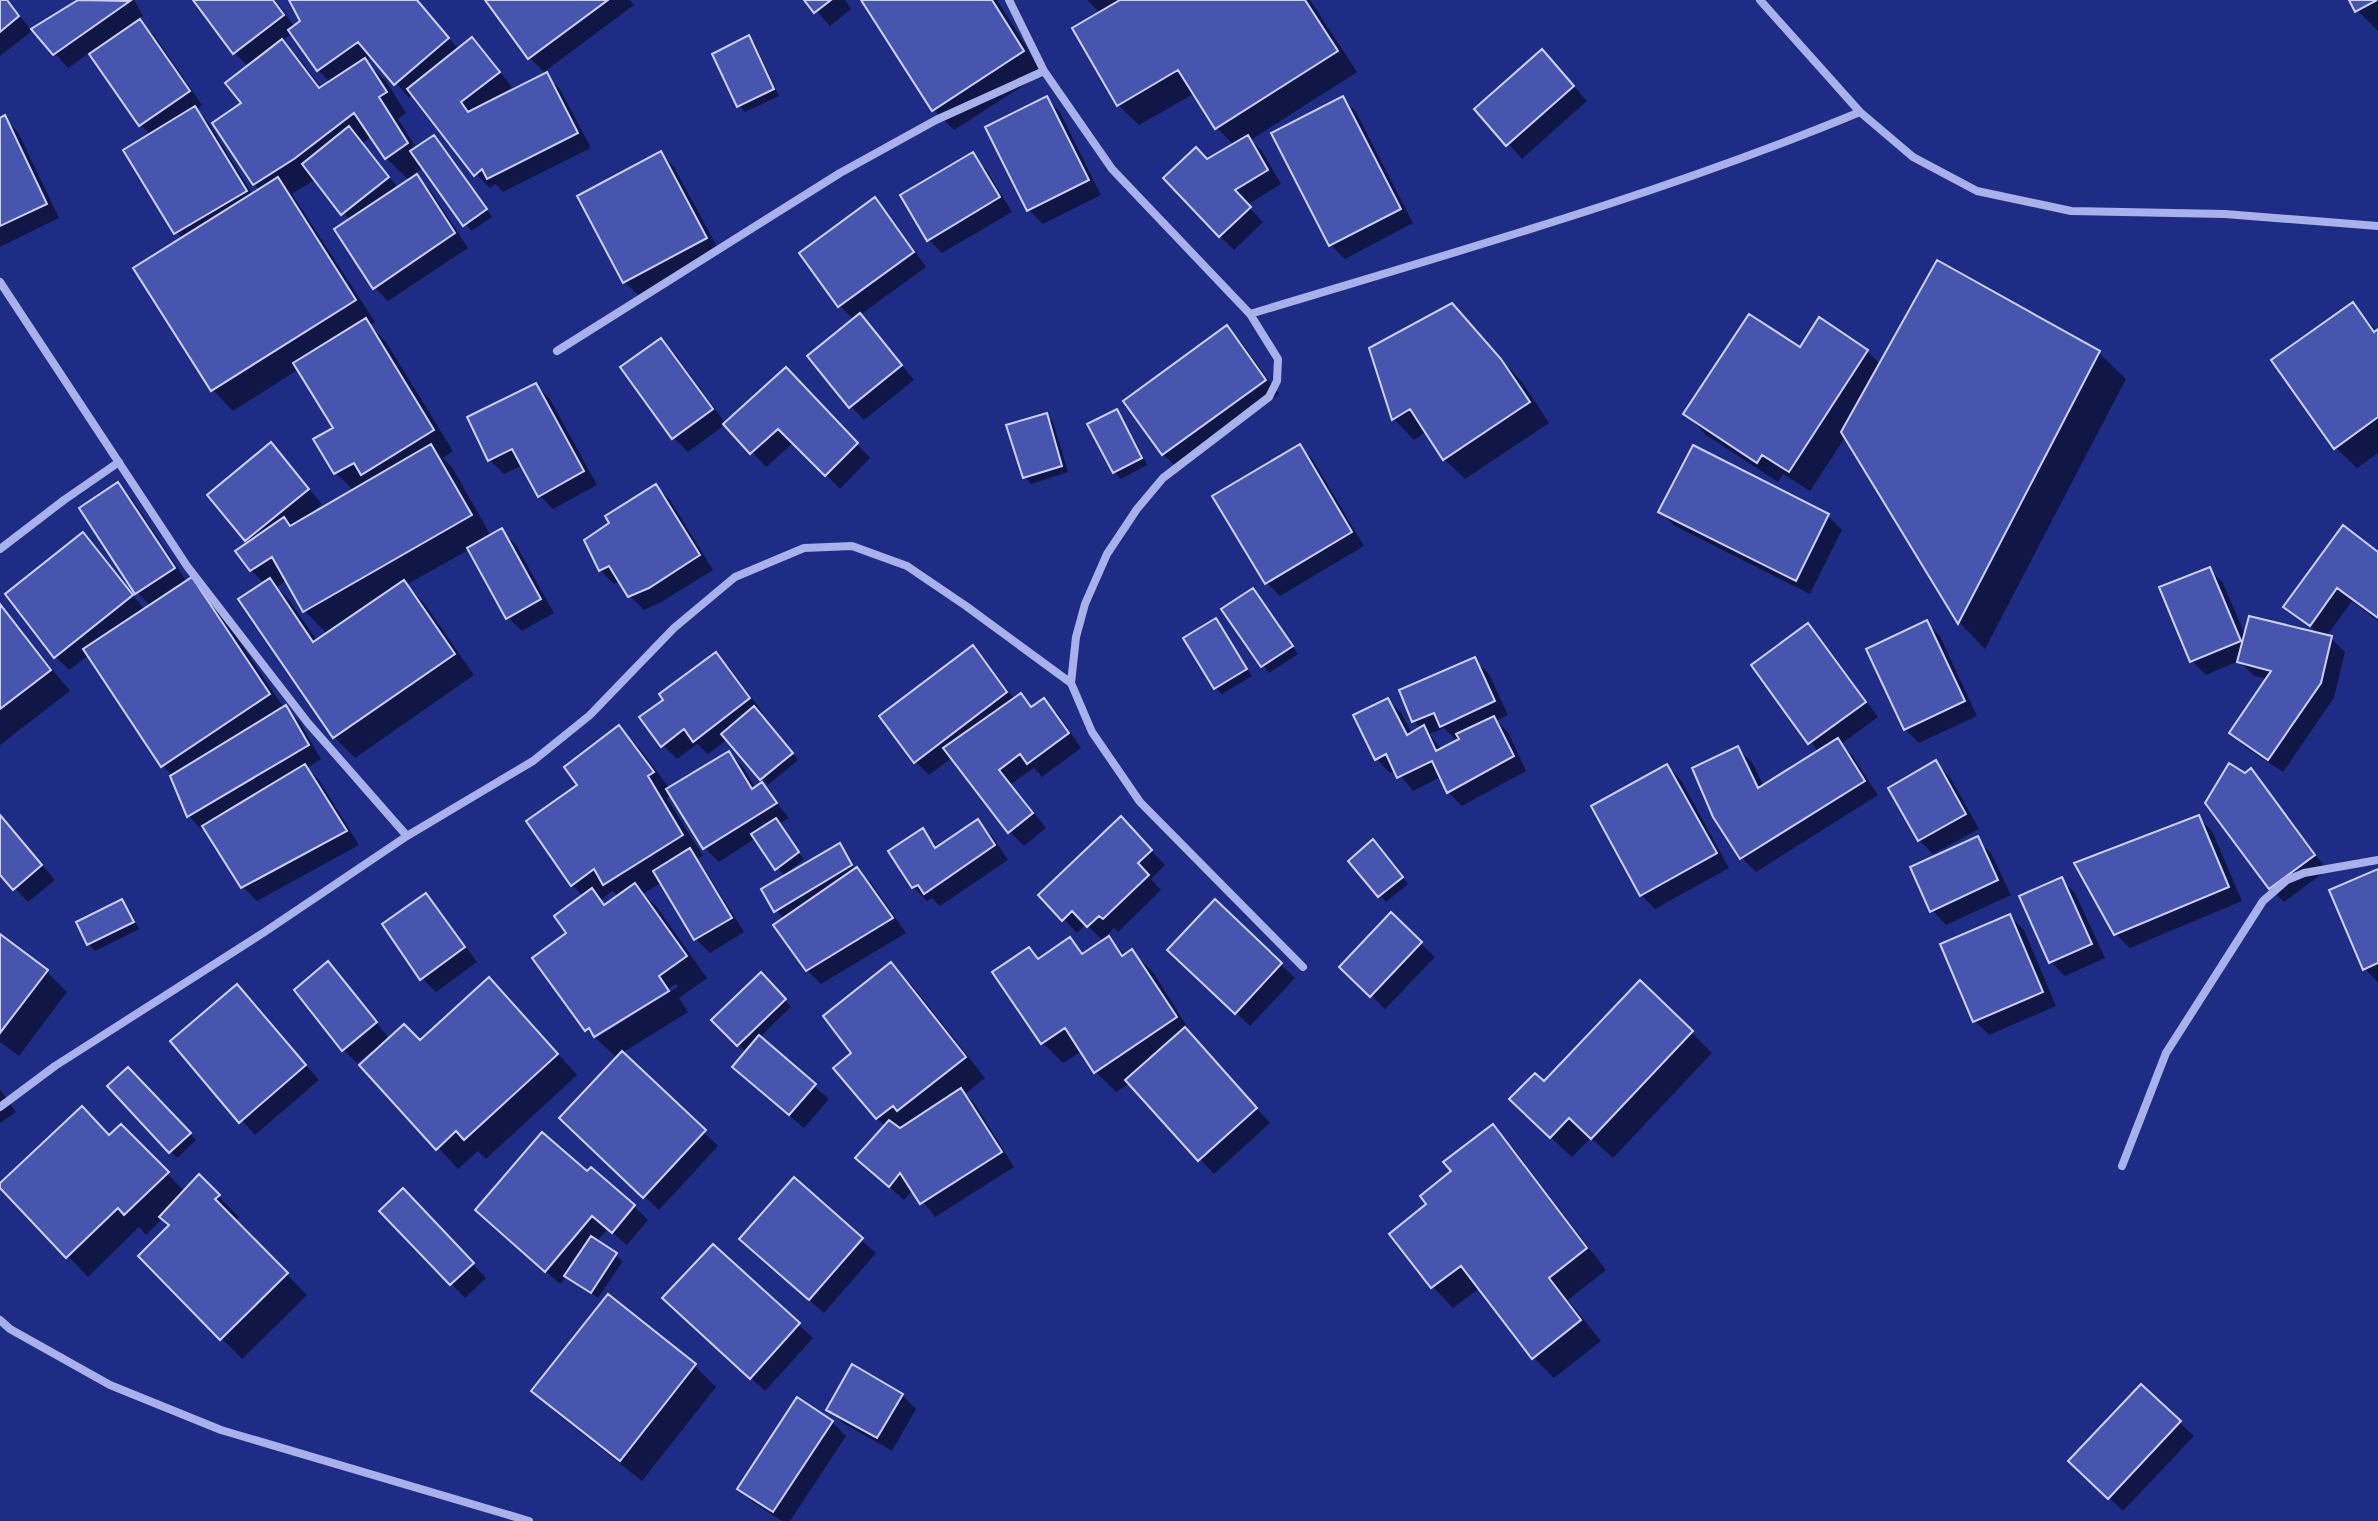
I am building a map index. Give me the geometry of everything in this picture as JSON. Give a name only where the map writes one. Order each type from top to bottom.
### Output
[{"type":"street","points":[[1009,0],[1044,71],[1112,169],[1250,314],[1278,359],[1277,381],[1269,397],[1163,478],[1137,509],[1107,554],[1085,604],[1076,637],[1071,683],[1092,732],[1140,802],[1303,967]]},
{"type":"street","points":[[1760,0],[1860,112],[1913,157],[1977,191],[2071,211],[2225,214],[2378,226]]},
{"type":"street","points":[[557,351],[840,173],[936,120],[1044,71]]},
{"type":"street","points":[[1250,314],[1667,185],[1777,146],[1860,112]]},
{"type":"street","points":[[0,282],[187,566],[308,723],[407,836]]},
{"type":"street","points":[[0,549],[119,462]]},
{"type":"street","points":[[0,1107],[55,1066],[263,933],[407,836],[545,752],[590,715],[674,628],[735,577],[804,548],[852,546],[907,566],[1071,683]]},
{"type":"street","points":[[2122,1166],[2166,1053],[2263,901],[2287,880],[2304,873],[2378,860]]},
{"type":"street","points":[[0,1320],[10,1329],[110,1385],[221,1430],[529,1521]]},
{"type":"building","points":[[0,0],[7,0],[19,16],[0,32]]},
{"type":"building","points":[[78,0],[130,1],[53,55],[31,29]]},
{"type":"building","points":[[193,0],[273,0],[284,15],[233,54]]},
{"type":"building","points":[[289,0],[417,0],[449,38],[394,85],[358,42],[317,71],[288,30],[300,21]]},
{"type":"building","points":[[485,0],[608,0],[528,59]]},
{"type":"building","points":[[804,0],[831,0],[814,13]]},
{"type":"building","points":[[861,0],[992,0],[1024,51],[932,111]]},
{"type":"building","points":[[1120,0],[1305,0],[1338,51],[1215,129],[1178,70],[1117,106],[1072,28]]},
{"type":"building","points":[[2349,0],[2377,0],[2355,12]]},
{"type":"building","points":[[140,19],[190,91],[139,126],[89,54]]},
{"type":"building","points":[[749,35],[774,89],[737,107],[712,54]]},
{"type":"building","points":[[472,37],[500,72],[461,102],[468,112],[547,72],[578,133],[487,179],[482,169],[474,176],[407,89]]},
{"type":"building","points":[[282,39],[319,88],[365,58],[387,92],[379,97],[408,143],[385,159],[354,113],[294,159],[253,185],[212,123],[241,103],[225,83]]},
{"type":"building","points":[[1542,49],[1574,86],[1506,146],[1474,109]]},
{"type":"building","points":[[1047,96],[1089,180],[1027,211],[985,127]]},
{"type":"building","points":[[1343,96],[1401,209],[1329,246],[1271,133]]},
{"type":"building","points":[[195,106],[247,191],[174,234],[123,150]]},
{"type":"building","points":[[5,115],[47,204],[0,226],[0,118]]},
{"type":"building","points":[[349,126],[389,177],[341,215],[302,164]]},
{"type":"building","points":[[434,135],[487,209],[463,226],[410,151]]},
{"type":"building","points":[[1248,135],[1268,170],[1235,190],[1251,207],[1219,237],[1163,178],[1196,147],[1207,159]]},
{"type":"building","points":[[661,151],[707,238],[623,283],[577,196]]},
{"type":"building","points":[[973,152],[1000,197],[927,241],[900,195]]},
{"type":"building","points":[[417,174],[455,233],[373,289],[334,229]]},
{"type":"building","points":[[278,177],[356,300],[211,391],[133,268]]},
{"type":"building","points":[[875,197],[914,252],[838,307],[799,253]]},
{"type":"building","points":[[1937,260],[2100,351],[1958,624],[1841,432]]},
{"type":"building","points":[[2353,302],[2374,332],[2378,329],[2378,417],[2334,449],[2271,360]]},
{"type":"building","points":[[1452,303],[1501,359],[1530,402],[1443,460],[1410,409],[1392,420],[1369,348]]},
{"type":"building","points":[[860,313],[902,365],[849,408],[807,356]]},
{"type":"building","points":[[1749,314],[1800,347],[1819,317],[1868,350],[1789,472],[1762,455],[1757,463],[1683,414]]},
{"type":"building","points":[[366,318],[434,430],[361,475],[354,463],[334,474],[313,439],[333,428],[293,363]]},
{"type":"building","points":[[1227,325],[1266,380],[1162,455],[1123,401]]},
{"type":"building","points":[[661,338],[713,409],[672,439],[620,367]]},
{"type":"building","points":[[786,367],[858,443],[825,476],[778,429],[750,454],[723,424]]},
{"type":"building","points":[[536,383],[584,471],[538,497],[512,449],[488,461],[467,417]]},
{"type":"building","points":[[1117,409],[1142,458],[1113,473],[1087,424]]},
{"type":"building","points":[[1047,413],[1062,466],[1023,478],[1006,425]]},
{"type":"building","points":[[271,442],[309,489],[245,541],[207,495]]},
{"type":"building","points":[[431,444],[472,515],[303,612],[272,557],[250,571],[235,551],[284,517],[290,526]]},
{"type":"building","points":[[1300,444],[1352,532],[1265,584],[1212,496]]},
{"type":"building","points":[[1693,445],[1829,514],[1796,581],[1658,512]]},
{"type":"building","points":[[118,482],[175,568],[135,594],[79,508]]},
{"type":"building","points":[[656,484],[700,555],[649,588],[628,597],[609,566],[599,571],[584,540],[609,523],[605,516]]},
{"type":"building","points":[[2343,525],[2378,552],[2378,618],[2337,588],[2310,626],[2283,607]]},
{"type":"building","points":[[502,528],[541,599],[506,619],[467,548]]},
{"type":"building","points":[[83,532],[133,595],[54,658],[5,594]]},
{"type":"building","points":[[2210,567],[2241,641],[2190,662],[2159,587]]},
{"type":"building","points":[[192,577],[270,694],[161,767],[83,649]]},
{"type":"building","points":[[270,578],[313,642],[404,580],[455,654],[333,738],[238,599]]},
{"type":"building","points":[[1253,588],[1293,646],[1261,667],[1221,609]]},
{"type":"building","points":[[0,604],[51,670],[0,709]]},
{"type":"building","points":[[2249,616],[2332,636],[2321,683],[2268,760],[2229,733],[2271,671],[2237,662]]},
{"type":"building","points":[[1216,618],[1247,669],[1214,689],[1183,638]]},
{"type":"building","points":[[1927,620],[1965,701],[1904,730],[1866,649]]},
{"type":"building","points":[[1808,623],[1866,702],[1808,744],[1751,665]]},
{"type":"building","points":[[973,645],[1007,692],[914,763],[879,716]]},
{"type":"building","points":[[716,652],[750,698],[693,742],[684,729],[661,747],[639,717],[663,700],[659,694]]},
{"type":"building","points":[[1475,657],[1495,701],[1440,727],[1434,713],[1412,722],[1399,690]]},
{"type":"building","points":[[1021,693],[1031,707],[1044,698],[1069,733],[1027,764],[1020,754],[999,770],[1033,813],[1008,833],[943,748]]},
{"type":"building","points":[[1388,698],[1407,735],[1424,725],[1436,751],[1459,739],[1456,734],[1494,716],[1514,756],[1447,793],[1432,761],[1397,778],[1386,754],[1375,760],[1353,715]]},
{"type":"building","points":[[286,705],[309,745],[187,817],[170,776]]},
{"type":"building","points":[[754,706],[793,753],[760,780],[721,734]]},
{"type":"building","points":[[619,725],[654,772],[648,776],[683,835],[603,885],[594,869],[571,886],[526,821],[577,785],[564,767]]},
{"type":"building","points":[[1838,738],[1865,781],[1740,859],[1713,817],[1692,768],[1738,746],[1758,788]]},
{"type":"building","points":[[729,751],[752,789],[762,782],[777,803],[703,849],[666,789]]},
{"type":"building","points":[[1936,760],[1966,814],[1918,841],[1888,788]]},
{"type":"building","points":[[2229,763],[2245,773],[2251,768],[2315,855],[2269,889],[2205,803]]},
{"type":"building","points":[[305,764],[347,831],[241,888],[202,826]]},
{"type":"building","points":[[1667,764],[1717,853],[1640,896],[1591,806]]},
{"type":"building","points":[[0,815],[42,865],[13,890],[0,875]]},
{"type":"building","points":[[2199,815],[2229,887],[2114,935],[2074,863]]},
{"type":"building","points":[[1121,816],[1152,850],[1138,863],[1149,875],[1103,919],[1099,916],[1087,927],[1072,911],[1062,921],[1038,895]]},
{"type":"building","points":[[776,818],[799,852],[775,870],[751,834]]},
{"type":"building","points":[[978,819],[995,845],[924,894],[918,885],[912,888],[888,851],[923,828],[935,848]]},
{"type":"building","points":[[1978,836],[1998,880],[1930,912],[1910,867]]},
{"type":"building","points":[[1373,839],[1403,877],[1378,897],[1348,861]]},
{"type":"building","points":[[840,843],[852,865],[774,912],[761,889]]},
{"type":"building","points":[[690,848],[732,918],[694,940],[653,871]]},
{"type":"building","points":[[857,867],[893,918],[806,971],[773,925]]},
{"type":"building","points":[[2378,869],[2378,963],[2363,970],[2329,890]]},
{"type":"building","points":[[2062,877],[2092,944],[2049,963],[2019,896]]},
{"type":"building","points":[[635,883],[687,956],[659,976],[669,991],[594,1037],[589,1028],[585,1031],[532,958],[566,933],[554,916],[592,888],[604,905]]},
{"type":"building","points":[[426,893],[465,947],[420,980],[382,924]]},
{"type":"building","points":[[122,899],[134,922],[87,945],[76,922]]},
{"type":"building","points":[[1215,899],[1282,963],[1235,1014],[1167,950]]},
{"type":"building","points":[[1391,912],[1422,942],[1370,997],[1339,967]]},
{"type":"building","points":[[2010,914],[2043,992],[1973,1022],[1940,944]]},
{"type":"building","points":[[0,934],[48,970],[0,1033]]},
{"type":"building","points":[[1109,936],[1122,956],[1132,949],[1177,1017],[1094,1073],[1065,1028],[1041,1044],[992,972],[1029,947],[1038,959],[1070,937],[1082,954]]},
{"type":"building","points":[[328,961],[377,1022],[342,1051],[294,990]]},
{"type":"building","points":[[891,962],[966,1057],[897,1111],[893,1106],[876,1119],[833,1068],[851,1053],[823,1016]]},
{"type":"building","points":[[761,972],[786,999],[737,1046],[711,1020]]},
{"type":"building","points":[[489,977],[558,1054],[464,1140],[456,1131],[436,1150],[359,1065],[404,1024],[420,1040]]},
{"type":"building","points":[[1640,980],[1693,1031],[1591,1139],[1569,1118],[1550,1138],[1509,1099],[1535,1073],[1544,1081]]},
{"type":"building","points":[[237,984],[306,1065],[239,1123],[170,1041]]},
{"type":"building","points":[[1185,1027],[1257,1108],[1198,1161],[1125,1080]]},
{"type":"building","points":[[759,1035],[816,1084],[789,1115],[732,1067]]},
{"type":"building","points":[[622,1051],[706,1130],[643,1198],[559,1118]]},
{"type":"building","points":[[128,1067],[191,1133],[169,1153],[107,1086]]},
{"type":"building","points":[[961,1088],[1002,1152],[920,1204],[900,1173],[889,1187],[855,1158],[889,1120],[900,1128]]},
{"type":"building","points":[[82,1106],[109,1135],[121,1124],[169,1172],[124,1215],[118,1208],[66,1258],[0,1188],[0,1183]]},
{"type":"building","points":[[1493,1124],[1587,1248],[1549,1278],[1581,1320],[1532,1359],[1461,1266],[1431,1288],[1389,1234],[1426,1204],[1420,1196],[1451,1171],[1443,1162]]},
{"type":"building","points":[[542,1132],[587,1171],[591,1167],[635,1205],[612,1233],[592,1216],[545,1272],[475,1210]]},
{"type":"building","points":[[199,1174],[220,1195],[215,1199],[288,1273],[220,1340],[138,1256],[169,1225],[159,1217]]},
{"type":"building","points":[[794,1177],[863,1238],[809,1300],[739,1239]]},
{"type":"building","points":[[403,1188],[474,1263],[450,1285],[379,1211]]},
{"type":"building","points":[[591,1236],[617,1253],[591,1293],[564,1276]]},
{"type":"building","points":[[713,1244],[800,1323],[750,1379],[662,1298]]},
{"type":"building","points":[[608,1294],[696,1364],[620,1461],[531,1391]]},
{"type":"building","points":[[852,1364],[903,1394],[877,1438],[826,1410]]},
{"type":"building","points":[[2141,1384],[2181,1421],[2108,1499],[2068,1461]]},
{"type":"building","points":[[797,1397],[833,1421],[773,1512],[737,1489]]}]
